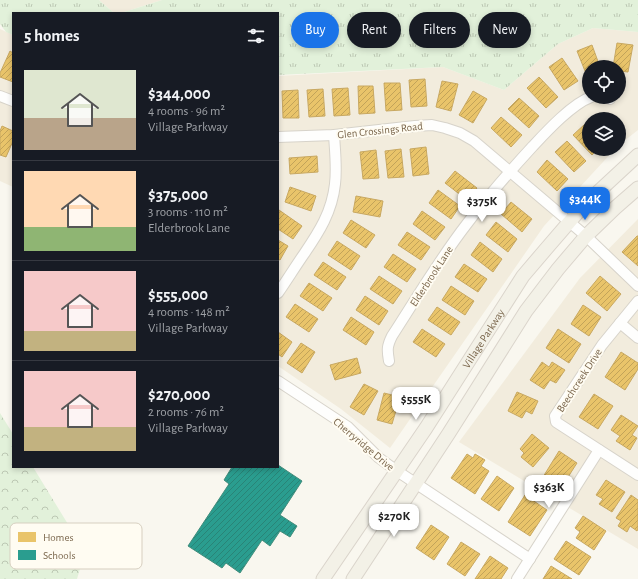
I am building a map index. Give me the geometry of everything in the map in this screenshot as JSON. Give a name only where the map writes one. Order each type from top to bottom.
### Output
[{"type":"main road","name":"Village Parkway","points":[[323,579],[426,428],[524,276],[584,205],[638,155]]},
{"type":"main road","name":"Village Parkway","points":[[353,579],[416,484],[526,311],[558,269],[586,236],[638,188]]},
{"type":"street","points":[[0,96],[12,101]]},
{"type":"street","name":"Elderbrook Lane","points":[[389,361],[387,350],[388,343],[450,247],[484,202],[510,172],[564,115],[582,102]]},
{"type":"street","name":"Glen Crossings Road","points":[[279,137],[334,135],[432,125],[460,133],[474,141],[586,236],[638,286]]},
{"type":"street","points":[[279,291],[317,234],[332,203],[336,168],[334,135]]},
{"type":"street","name":"Beechcreek Drive","points":[[638,301],[602,345],[555,416],[556,422],[638,475]]},
{"type":"street","points":[[620,323],[638,338]]},
{"type":"street","name":"Cherryridge Drive","points":[[279,382],[348,427],[379,458],[397,471],[530,559]]},
{"type":"street","points":[[517,579],[599,450]]},
{"type":"shaded area","points":[[99,0],[162,0],[124,12],[113,12]]},
{"type":"shaded area","points":[[593,28],[638,32],[638,130],[626,139],[626,112],[582,112],[582,156],[609,156],[544,226],[390,448],[341,409],[279,367],[279,76],[443,67],[504,90],[558,44]]},
{"type":"shaded area","points":[[0,29],[12,35],[12,187],[0,181]]},
{"type":"shaded area","points":[[638,219],[638,549],[459,442],[580,278]]},
{"type":"green space","points":[[0,0],[99,0],[113,12],[12,12],[12,35],[6,32],[0,24]]},
{"type":"green space","points":[[162,0],[638,0],[638,32],[593,28],[558,44],[504,90],[443,67],[279,75],[279,12],[124,12]]},
{"type":"green space","points":[[0,413],[12,432],[12,468],[34,468],[67,523],[10,523],[10,569],[80,569],[77,579],[0,579]]},
{"type":"building: Homes","points":[[617,43],[633,45],[628,72],[626,72],[626,60],[614,60]]},
{"type":"building: Homes","points":[[592,45],[597,60],[582,60],[582,64],[577,51]]},
{"type":"building: Homes","points":[[10,51],[12,52],[12,82],[0,77],[0,73]]},
{"type":"building: Homes","points":[[562,58],[578,81],[564,90],[549,67]]},
{"type":"building: Homes","points":[[539,77],[558,97],[546,108],[527,88]]},
{"type":"building: Homes","points":[[425,79],[427,106],[411,107],[409,80]]},
{"type":"building: Homes","points":[[442,81],[458,84],[451,111],[436,107]]},
{"type":"building: Homes","points":[[384,83],[400,83],[402,110],[386,111]]},
{"type":"building: Homes","points":[[358,86],[373,86],[375,113],[359,114]]},
{"type":"building: Homes","points":[[348,88],[350,115],[334,116],[332,89]]},
{"type":"building: Homes","points":[[323,89],[325,116],[309,117],[307,90]]},
{"type":"building: Homes","points":[[298,90],[299,118],[283,118],[282,91]]},
{"type":"building: Homes","points":[[473,91],[487,99],[473,123],[459,115]]},
{"type":"building: Homes","points":[[519,98],[539,116],[529,128],[508,109]]},
{"type":"building: Homes","points":[[501,117],[522,135],[511,147],[491,128]]},
{"type":"building: Homes","points":[[2,126],[12,131],[12,143],[6,157],[0,155],[0,131]]},
{"type":"building: Homes","points":[[582,127],[582,144],[573,135]]},
{"type":"building: Homes","points":[[567,141],[586,161],[574,172],[555,152]]},
{"type":"building: Homes","points":[[426,147],[429,174],[413,176],[410,149]]},
{"type":"building: Homes","points":[[401,149],[404,177],[388,178],[385,151]]},
{"type":"building: Homes","points":[[376,150],[379,178],[363,179],[360,152]]},
{"type":"building: Homes","points":[[317,156],[318,172],[290,174],[289,158]]},
{"type":"building: Homes","points":[[547,160],[568,179],[557,191],[537,172]]},
{"type":"building: Homes","points":[[455,171],[477,188],[467,200],[445,183]]},
{"type":"building: Homes","points":[[290,187],[316,196],[311,211],[285,202]]},
{"type":"building: Homes","points":[[438,190],[460,206],[451,219],[429,203]]},
{"type":"building: Homes","points":[[356,196],[383,201],[380,217],[353,212]]},
{"type":"building: Homes","points":[[511,202],[532,219],[522,232],[501,214]]},
{"type":"building: Homes","points":[[279,210],[302,226],[293,239],[279,230]]},
{"type":"building: Homes","points":[[422,211],[445,227],[435,240],[413,224]]},
{"type":"building: Homes","points":[[351,220],[375,235],[366,248],[343,233]]},
{"type":"building: Homes","points":[[496,222],[517,239],[508,252],[486,235]]},
{"type":"building: Homes","points":[[407,232],[430,247],[421,260],[398,245]]},
{"type":"building: Homes","points":[[638,236],[638,266],[622,252]]},
{"type":"building: Homes","points":[[279,241],[288,246],[279,260]]},
{"type":"building: Homes","points":[[337,241],[360,256],[351,270],[328,255]]},
{"type":"building: Homes","points":[[480,242],[502,259],[493,272],[471,255]]},
{"type":"building: Homes","points":[[393,254],[416,269],[407,282],[384,267]]},
{"type":"building: Homes","points":[[323,262],[346,277],[337,290],[314,275]]},
{"type":"building: Homes","points":[[464,264],[487,279],[478,292],[455,277]]},
{"type":"building: Homes","points":[[379,276],[402,291],[393,304],[370,289]]},
{"type":"building: Homes","points":[[600,276],[621,294],[607,311],[586,293]]},
{"type":"building: Homes","points":[[309,283],[332,298],[323,311],[300,296]]},
{"type":"building: Homes","points":[[451,286],[474,301],[465,315],[442,300]]},
{"type":"building: Homes","points":[[365,296],[388,311],[379,325],[356,310]]},
{"type":"building: Homes","points":[[295,304],[318,319],[309,332],[286,317]]},
{"type":"building: Homes","points":[[583,305],[601,317],[589,336],[571,324]]},
{"type":"building: Homes","points":[[437,307],[460,322],[451,335],[428,320]]},
{"type":"building: Homes","points":[[351,317],[374,332],[366,345],[343,330]]},
{"type":"building: Homes","points":[[422,329],[445,344],[436,357],[413,342]]},
{"type":"building: Homes","points":[[558,329],[581,344],[569,363],[546,348]]},
{"type":"building: Homes","points":[[279,333],[292,342],[282,357],[279,355]]},
{"type":"building: Homes","points":[[301,343],[315,352],[302,373],[287,363]]},
{"type":"building: Homes","points":[[621,352],[638,363],[638,369],[625,390],[605,377]]},
{"type":"building: Homes","points":[[357,358],[361,373],[335,380],[330,365]]},
{"type":"building: Homes","points":[[542,362],[549,367],[552,362],[565,370],[556,383],[550,380],[544,389],[530,380]]},
{"type":"building: Homes","points":[[364,384],[378,391],[364,415],[350,407]]},
{"type":"building: Homes","points":[[517,392],[538,401],[532,414],[526,411],[522,418],[508,411]]},
{"type":"building: Homes","points":[[384,393],[400,397],[392,424],[377,420]]},
{"type":"building: Homes","points":[[594,394],[613,406],[598,429],[579,417]]},
{"type":"building: Homes","points":[[621,415],[638,426],[632,435],[637,438],[630,450],[616,441],[620,436],[611,430]]},
{"type":"building: Homes","points":[[532,434],[549,448],[533,467],[521,457],[524,453],[520,449]]},
{"type":"building: Homes","points":[[559,451],[577,463],[561,488],[543,477]]},
{"type":"building: Homes","points":[[467,454],[473,458],[475,454],[485,460],[481,466],[489,471],[475,494],[451,478]]},
{"type":"building: Homes","points":[[497,476],[514,488],[499,511],[481,499]]},
{"type":"building: Homes","points":[[606,480],[625,492],[612,512],[599,504],[603,499],[596,495]]},
{"type":"building: Homes","points":[[525,495],[547,510],[530,536],[508,522]]},
{"type":"building: Homes","points":[[631,495],[638,500],[638,529],[637,531],[630,526],[627,532],[618,526],[621,521],[616,518]]},
{"type":"building: Homes","points":[[583,516],[606,531],[594,550],[576,538],[580,532],[575,528]]},
{"type":"building: Homes","points":[[431,525],[449,537],[434,560],[416,548]]},
{"type":"building: Homes","points":[[566,541],[591,557],[579,575],[554,559]]},
{"type":"building: Homes","points":[[461,542],[480,554],[465,576],[447,564]]},
{"type":"building: Homes","points":[[490,556],[508,568],[501,579],[475,579]]},
{"type":"building: Homes","points":[[551,566],[572,579],[543,579]]},
{"type":"building: Schools","points":[[279,466],[302,481],[280,515],[297,526],[290,537],[280,531],[270,546],[262,540],[240,573],[226,563],[222,568],[188,546],[229,484],[224,480],[231,468],[279,468]]}]
